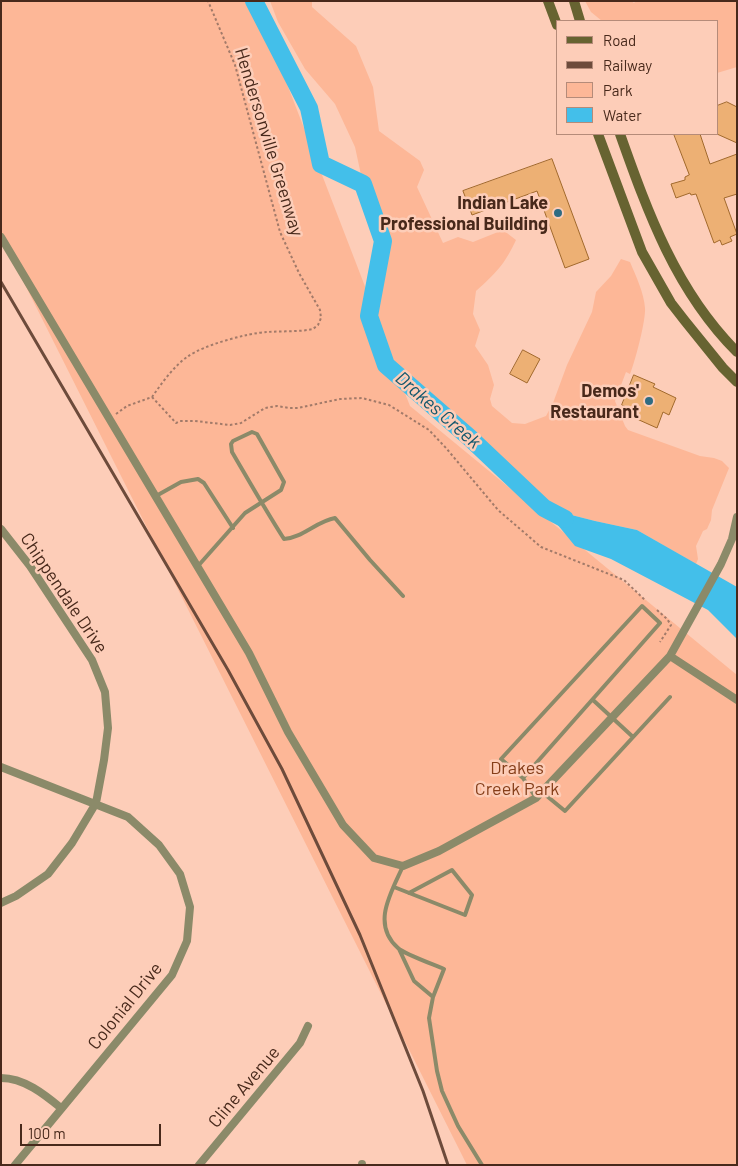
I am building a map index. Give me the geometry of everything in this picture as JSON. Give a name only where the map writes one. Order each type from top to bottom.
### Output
[{"type":"main road","points":[[548,1],[556,22]]},
{"type":"main road","points":[[574,1],[580,20]]},
{"type":"main road","points":[[598,135],[642,252],[676,309],[701,342],[737,382]]},
{"type":"main road","points":[[620,135],[646,208],[674,266],[707,318],[737,352]]},
{"type":"street","points":[[1,237],[249,653],[288,732],[343,825],[374,858],[402,866],[439,851],[539,795],[670,656],[721,564],[732,539],[737,517]]},
{"type":"street","name":"Chippendale Drive","points":[[1,528],[30,566],[92,660],[105,692],[108,728],[96,803],[72,843],[48,874],[16,896],[1,903]]},
{"type":"street","points":[[670,656],[737,700]]},
{"type":"street","name":"Colonial Drive","points":[[1,767],[128,817],[158,845],[180,874],[190,906],[187,941],[172,975],[15,1165]]},
{"type":"street","name":"Cline Avenue","points":[[199,1165],[300,1043],[308,1026]]},
{"type":"street","points":[[1,1078],[10,1078],[39,1090],[61,1108]]},
{"type":"lane","points":[[198,566],[245,513],[262,502],[281,490],[284,482],[257,434],[252,432],[242,435],[233,441],[231,444],[232,452],[262,502],[284,539],[298,535],[325,520],[335,518],[403,596]]},
{"type":"lane","points":[[156,496],[181,482],[198,479],[204,483],[233,528]]},
{"type":"lane","points":[[524,778],[660,623],[642,606],[501,759],[524,778],[539,795],[565,811],[670,697]]},
{"type":"lane","points":[[593,700],[633,737]]},
{"type":"lane","points":[[402,866],[385,911],[385,930],[399,949],[414,981],[433,997]]},
{"type":"lane","points":[[394,887],[409,893],[465,915],[472,895],[452,870],[409,893]]},
{"type":"lane","points":[[399,949],[444,969],[433,997],[429,1018],[437,1071],[442,1091],[458,1126],[482,1165]]},
{"type":"path","name":"Hendersonville Greenway","points":[[152,397],[181,361],[192,353],[248,335],[313,329],[318,325],[321,318],[320,310],[280,232],[235,65],[208,1]]},
{"type":"path","points":[[110,419],[127,406],[152,397],[176,423],[180,421],[195,421],[224,425],[241,423],[265,408],[277,406],[298,408],[340,399],[362,398],[376,400],[389,405],[429,430],[498,510],[541,547],[624,580],[648,602]]},
{"type":"path","points":[[654,608],[671,625],[660,642]]},
{"type":"green space","name":"Drakes Creek Park","points":[[1,1],[255,1],[371,302],[383,241],[363,184],[355,147],[335,104],[305,69],[278,22],[270,1],[312,1],[312,7],[356,46],[373,87],[379,131],[420,161],[424,170],[417,187],[443,243],[458,237],[473,242],[503,230],[516,240],[499,268],[476,291],[473,314],[480,330],[475,346],[488,365],[494,385],[490,399],[492,406],[512,423],[525,424],[546,416],[592,312],[596,292],[611,276],[621,259],[630,262],[641,291],[645,314],[640,341],[630,374],[626,372],[615,401],[625,426],[628,430],[700,456],[722,461],[729,468],[712,510],[711,520],[696,546],[698,559],[696,564],[637,530],[544,508],[470,438],[399,378],[410,406],[737,675],[737,1165],[467,1165],[1,237]]},
{"type":"green space","points":[[585,1],[631,1],[634,3],[636,1],[737,1],[737,67],[718,73],[718,20],[601,20],[591,12]]},
{"type":"water","points":[[544,508],[637,530],[737,587],[737,639],[708,610],[611,559],[575,546]]},
{"type":"building","points":[[727,102],[737,107],[737,143],[718,134],[718,106]]},
{"type":"building","points":[[674,135],[700,135],[710,164],[737,154],[737,194],[724,198],[737,234],[730,237],[732,241],[722,245],[720,240],[714,243],[696,194],[691,195],[690,193],[676,198],[671,184],[685,180],[685,177],[689,175]]},
{"type":"building","name":"Indian Lake Professional Building","points":[[552,159],[589,259],[565,268],[537,191],[472,215],[463,191]]},
{"type":"building","points":[[523,350],[540,359],[527,383],[510,374]]},
{"type":"building","name":"Demos' Restaurant","points":[[634,375],[655,384],[653,387],[676,398],[669,415],[663,412],[657,428],[628,415],[630,409],[622,405]]},
{"type":"waterway","name":"Drakes Creek","points":[[254,1],[309,108],[321,164],[363,184],[383,241],[369,316],[386,365],[470,438],[544,508],[565,519]]},
{"type":"railway","points":[[1,282],[228,670],[282,769],[360,935],[423,1091],[448,1165]]},
{"type":"place","name":"Indian Lake Professional Building","points":[[558,213]]},
{"type":"place","name":"Demos' Restaurant","points":[[649,401]]}]
